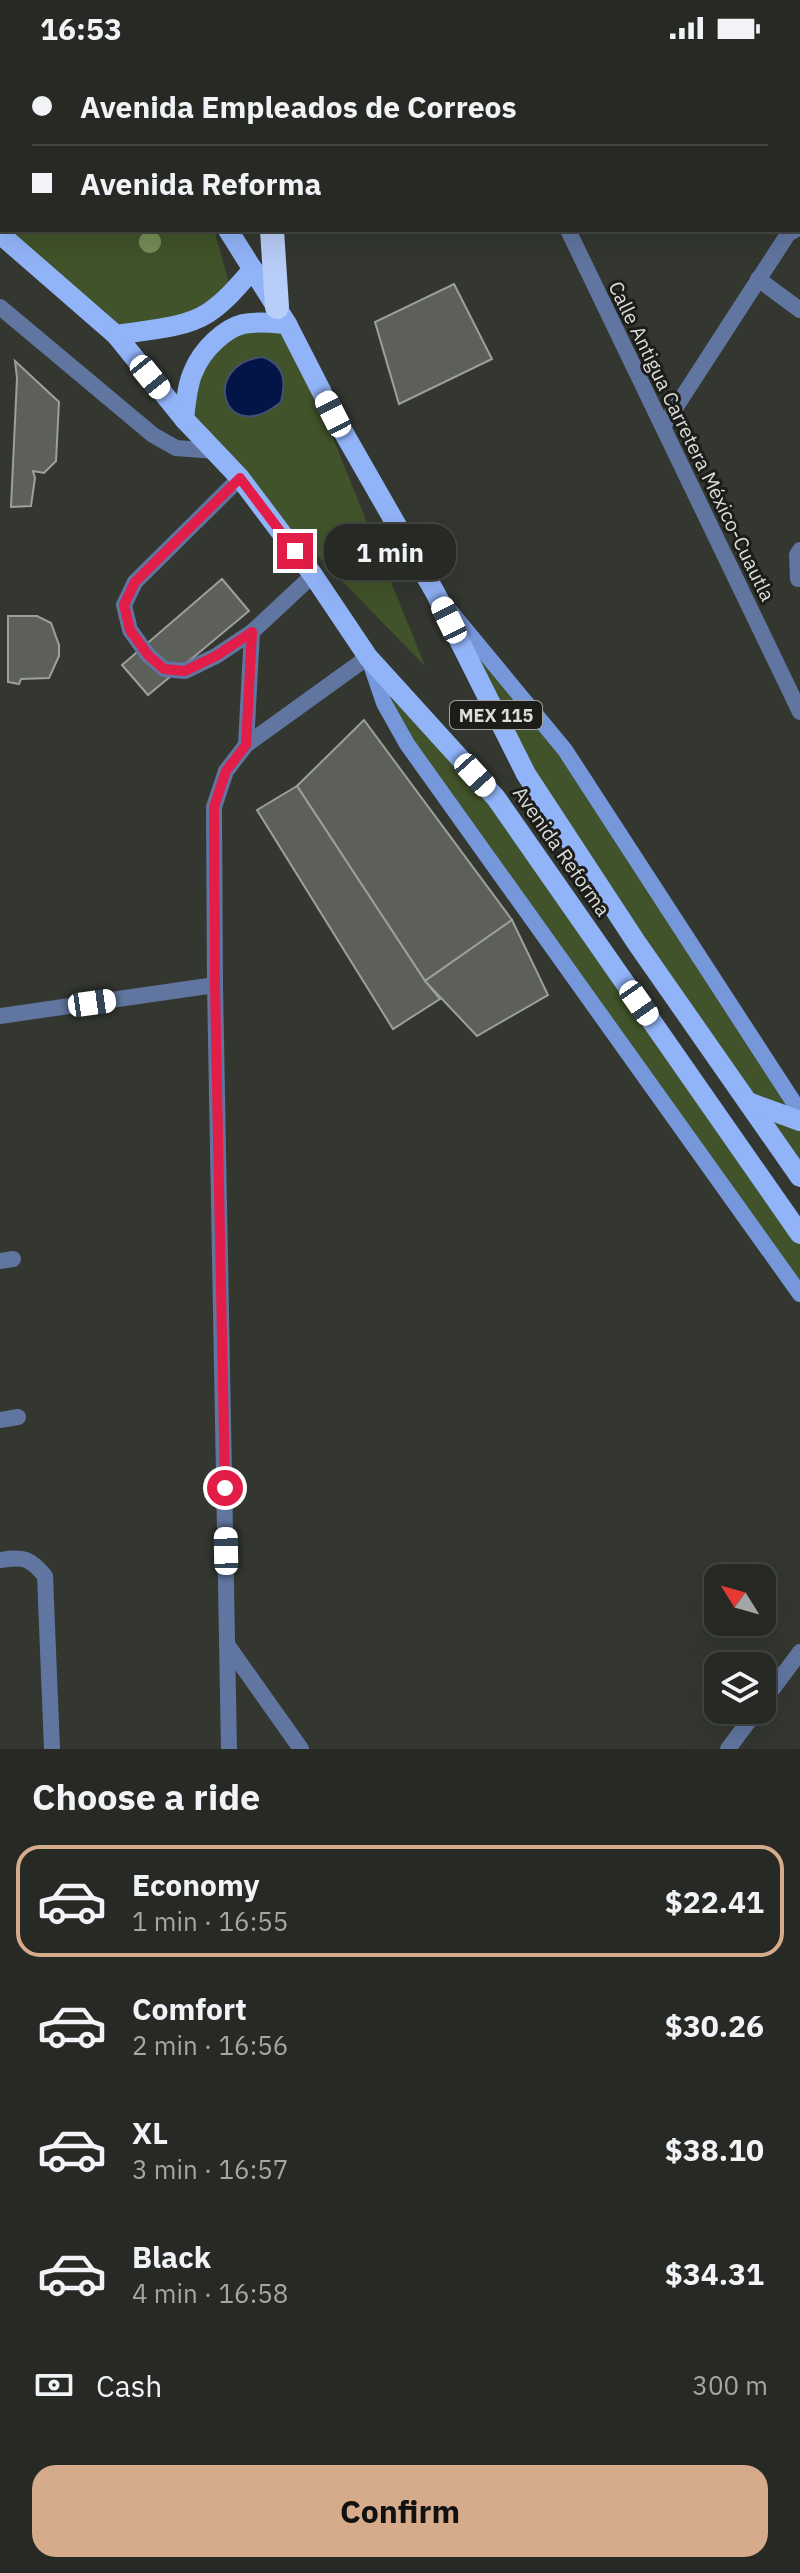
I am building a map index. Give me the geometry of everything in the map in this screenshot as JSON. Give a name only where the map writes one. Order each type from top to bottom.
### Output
[{"type":"highway","points":[[272,232],[282,315]]},
{"type":"main road","name":"Avenida Reforma","points":[[229,232],[282,315],[333,414],[436,594],[526,774],[636,942],[800,1177]]},
{"type":"main road","name":"Avenida Reforma","points":[[0,234],[116,335],[184,419],[240,478],[313,575],[368,657],[496,798],[800,1234]]},
{"type":"main road","points":[[116,335],[177,325],[206,315],[232,293],[253,269]]},
{"type":"main road","points":[[184,419],[193,370],[206,351],[222,335],[239,325],[282,315]]},
{"type":"main road","points":[[748,1102],[800,1121]]},
{"type":"street","name":"Calle Antigua Carretera México-Cuautla","points":[[569,232],[800,712]]},
{"type":"street","points":[[663,427],[792,232]]},
{"type":"street","points":[[758,279],[800,310]]},
{"type":"street","points":[[4,313],[153,435],[176,448],[215,451]]},
{"type":"street","points":[[240,478],[135,582],[124,605],[130,630],[148,655],[164,669],[185,671],[216,656],[252,632],[313,575]]},
{"type":"street","points":[[798,579],[797,555],[800,550]]},
{"type":"street","points":[[436,594],[565,750],[800,1112]]},
{"type":"street","points":[[246,745],[252,632]]},
{"type":"street","points":[[229,1749],[214,807],[226,771],[246,745],[368,657],[384,703],[407,744],[800,1294]]},
{"type":"street","points":[[0,1016],[215,985]]},
{"type":"street","points":[[0,1420],[18,1417]]},
{"type":"street","points":[[0,1560],[19,1557],[35,1564],[45,1576],[52,1749]]},
{"type":"street","points":[[228,1646],[301,1749]]},
{"type":"street","points":[[776,1684],[800,1652]]},
{"type":"street","points":[[728,1749],[747,1724]]},
{"type":"green space","points":[[215,232],[232,293],[206,315],[116,335],[0,234]]},
{"type":"green space","points":[[287,324],[425,666],[184,419],[188,390],[222,335]]},
{"type":"green space","points":[[436,594],[565,750],[800,1112],[800,1177],[526,774]]},
{"type":"green space","points":[[368,657],[496,798],[800,1234],[800,1294],[407,744]]},
{"type":"shaded area","points":[[263,357],[280,369],[283,388],[281,402],[261,414],[245,416],[233,410],[226,400],[225,387],[231,373],[243,363]]},
{"type":"building","points":[[454,284],[492,359],[399,404],[375,322]]},
{"type":"building","points":[[15,361],[59,402],[56,461],[44,473],[33,471],[31,506],[11,507],[17,378]]},
{"type":"building","points":[[222,579],[249,611],[148,695],[122,665]]},
{"type":"building","points":[[8,616],[37,616],[51,623],[59,645],[59,656],[49,678],[21,679],[19,684],[8,682]]},
{"type":"building","points":[[364,720],[512,920],[425,981],[297,786]]},
{"type":"building","points":[[297,786],[425,981],[440,999],[393,1029],[257,810]]},
{"type":"building","points":[[512,920],[548,995],[477,1036],[425,981]]},
{"type":"route","points":[[225,1488],[214,807],[226,771],[246,745],[252,632],[216,656],[185,671],[164,669],[148,655],[130,630],[124,605],[135,582],[240,478],[295,551]]}]
